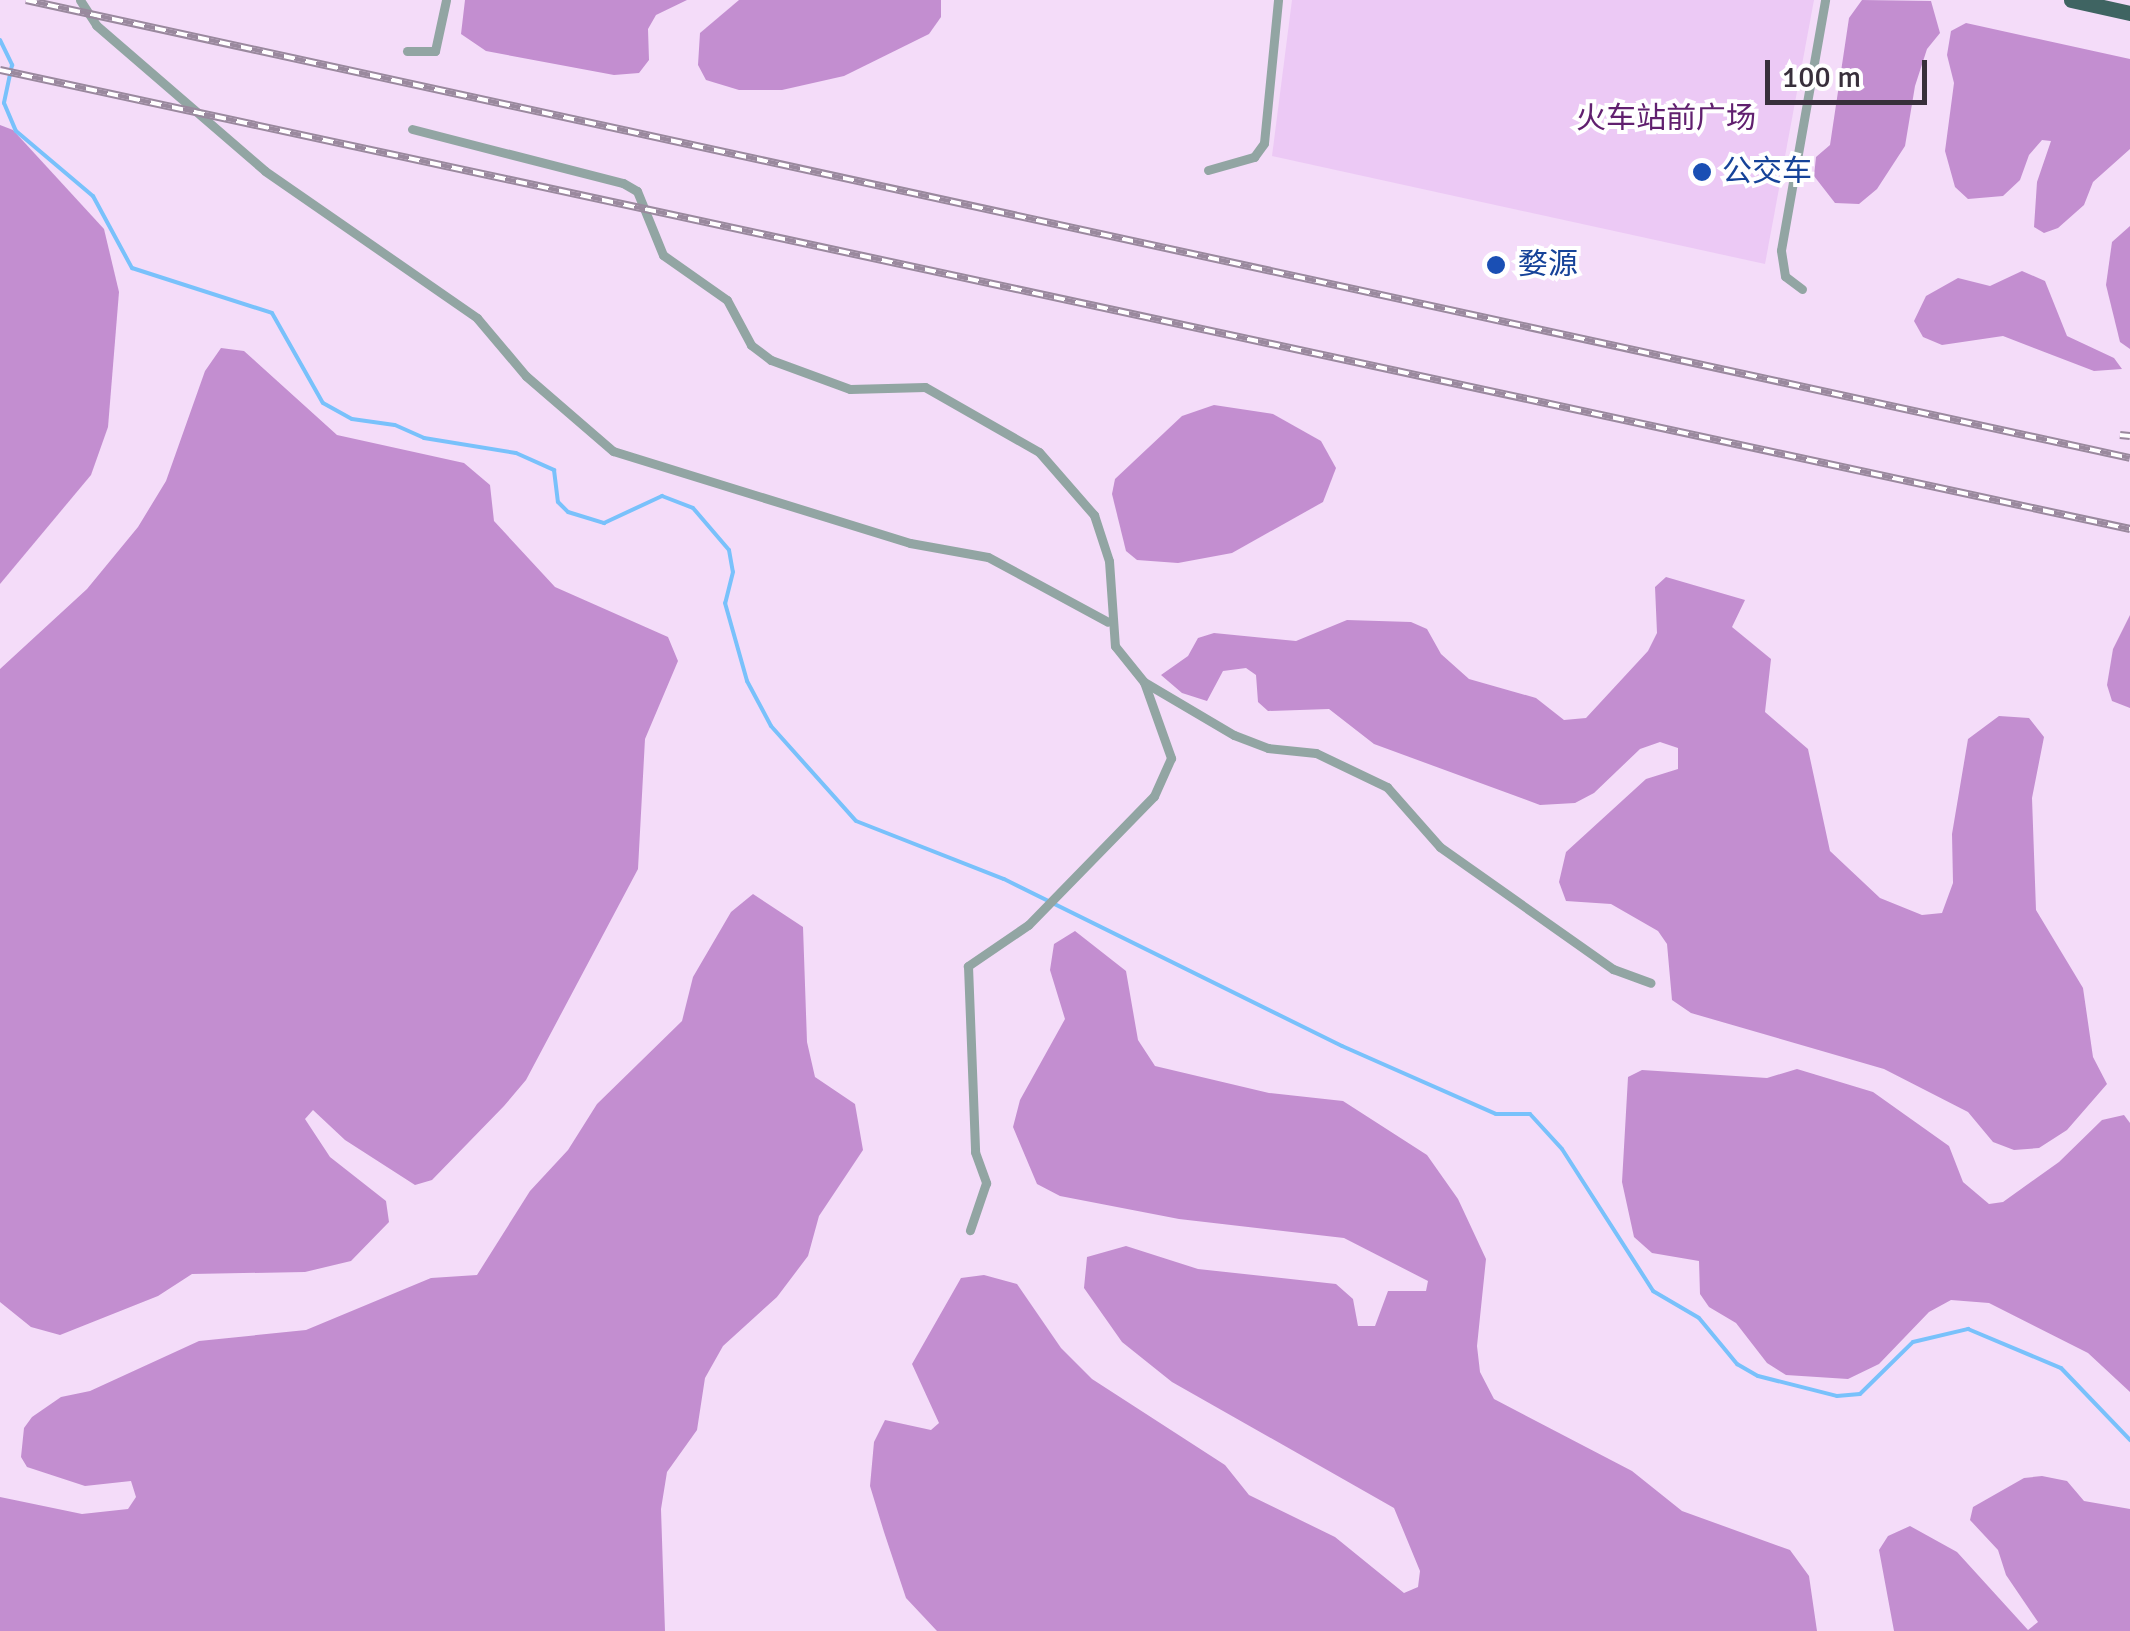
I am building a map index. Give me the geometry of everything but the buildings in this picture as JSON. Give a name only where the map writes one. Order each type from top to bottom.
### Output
[{"type":"highway","points":[[2071,0],[2130,14]]},
{"type":"street","points":[[80,0],[96,24],[265,171],[477,318],[526,376],[613,452],[910,544],[988,558],[1108,622]]},
{"type":"street","points":[[407,51],[435,51],[446,0]]},
{"type":"street","points":[[1208,170],[1254,157],[1264,143],[1278,0]]},
{"type":"street","points":[[1802,289],[1786,276],[1781,250],[1825,0]]},
{"type":"street","points":[[412,129],[623,183],[638,191],[663,254],[727,300],[751,345],[771,360],[850,388],[925,387],[1038,452],[1094,514],[1109,561],[1108,622],[1125,666],[1144,682],[1234,735],[1268,748],[1316,753],[1387,787],[1440,847],[1613,969],[1652,983]]},
{"type":"street","points":[[970,1230],[986,1183],[976,1152],[968,966],[1051,900],[1164,782],[1171,751],[1144,682]]},
{"type":"green space","name":"火车站前广场","points":[[1292,0],[1814,0],[1765,264],[1272,156]]},
{"type":"shaded area","points":[[465,0],[687,0],[656,15],[648,29],[649,60],[639,73],[614,75],[486,51],[461,34]]},
{"type":"shaded area","points":[[739,0],[941,0],[941,17],[929,34],[844,76],[782,90],[739,90],[706,80],[698,65],[700,33]]},
{"type":"shaded area","points":[[1862,0],[1931,1],[1940,33],[1927,49],[1915,86],[1905,146],[1877,189],[1859,204],[1835,203],[1814,176],[1816,157],[1830,145],[1849,18]]},
{"type":"shaded area","points":[[1966,23],[2130,59],[2130,149],[2093,182],[2084,205],[2058,228],[2044,233],[2034,227],[2037,182],[2051,141],[2042,140],[2029,155],[2020,180],[2003,196],[1968,199],[1955,187],[1945,151],[1954,83],[1947,55],[1951,31]]},
{"type":"shaded area","points":[[0,125],[13,130],[104,229],[119,292],[108,427],[91,475],[0,584]]},
{"type":"shaded area","points":[[2130,226],[2130,349],[2120,342],[2106,285],[2112,242]]},
{"type":"shaded area","points":[[2022,271],[2045,281],[2067,336],[2114,358],[2122,369],[2094,371],[2003,336],[1942,345],[1923,337],[1914,321],[1926,296],[1958,278],[1990,286]]},
{"type":"shaded area","points":[[221,348],[244,351],[337,435],[464,463],[490,485],[494,521],[555,587],[668,637],[678,661],[645,739],[638,869],[526,1080],[504,1106],[432,1180],[415,1185],[345,1140],[313,1110],[305,1119],[330,1157],[386,1201],[389,1222],[351,1261],[305,1272],[192,1274],[158,1296],[60,1335],[31,1327],[0,1302],[0,669],[87,589],[138,527],[166,481],[205,371]]},
{"type":"shaded area","points":[[1214,405],[1273,414],[1321,441],[1336,468],[1323,502],[1232,553],[1178,563],[1137,560],[1126,551],[1112,494],[1115,479],[1182,416]]},
{"type":"shaded area","points":[[1666,577],[1745,600],[1732,627],[1771,659],[1765,712],[1808,749],[1830,851],[1880,898],[1922,915],[1942,913],[1953,883],[1952,834],[1968,739],[1999,716],[2029,718],[2044,737],[2032,798],[2036,910],[2083,988],[2093,1057],[2107,1084],[2067,1130],[2039,1148],[2014,1150],[1993,1142],[1968,1112],[1884,1069],[1691,1013],[1672,1000],[1667,944],[1658,931],[1611,904],[1566,901],[1559,882],[1566,852],[1646,779],[1678,769],[1678,748],[1660,742],[1640,749],[1594,793],[1575,803],[1540,805],[1374,744],[1329,709],[1268,711],[1258,702],[1256,675],[1246,668],[1223,671],[1207,701],[1182,693],[1161,675],[1188,656],[1198,638],[1214,633],[1296,641],[1347,620],[1411,622],[1427,629],[1441,654],[1469,679],[1536,698],[1564,720],[1586,718],[1648,651],[1657,633],[1655,587]]},
{"type":"shaded area","points":[[2130,615],[2130,708],[2112,701],[2107,685],[2113,649]]},
{"type":"shaded area","points":[[753,894],[803,927],[807,1042],[815,1077],[855,1104],[863,1150],[819,1216],[808,1256],[777,1297],[723,1346],[705,1378],[697,1430],[667,1472],[661,1509],[665,1631],[0,1631],[0,1497],[82,1514],[128,1509],[136,1497],[131,1481],[85,1486],[27,1467],[21,1457],[24,1428],[32,1417],[61,1397],[90,1391],[199,1341],[306,1330],[431,1278],[477,1275],[530,1191],[568,1150],[597,1104],[682,1021],[693,977],[731,912]]},
{"type":"shaded area","points":[[1075,931],[1126,971],[1138,1040],[1155,1066],[1269,1093],[1343,1101],[1427,1155],[1458,1199],[1486,1259],[1477,1346],[1480,1372],[1494,1399],[1632,1471],[1682,1511],[1790,1550],[1809,1576],[1817,1631],[937,1631],[906,1598],[870,1486],[874,1442],[885,1420],[931,1430],[939,1423],[912,1364],[961,1278],[984,1275],[1017,1284],[1061,1348],[1092,1379],[1225,1465],[1249,1495],[1335,1537],[1404,1593],[1418,1587],[1420,1571],[1394,1508],[1172,1382],[1122,1342],[1084,1288],[1087,1257],[1126,1246],[1198,1269],[1336,1284],[1353,1299],[1358,1326],[1375,1326],[1388,1291],[1426,1291],[1428,1281],[1344,1238],[1179,1219],[1060,1196],[1037,1184],[1013,1127],[1020,1100],[1065,1019],[1050,970],[1054,944]]},
{"type":"shaded area","points":[[1797,1069],[1873,1092],[1949,1146],[1963,1182],[1989,1204],[2003,1202],[2059,1162],[2102,1120],[2124,1115],[2130,1123],[2130,1392],[2088,1353],[1989,1303],[1951,1300],[1929,1312],[1879,1364],[1848,1379],[1786,1375],[1767,1363],[1736,1323],[1709,1307],[1700,1294],[1699,1261],[1652,1253],[1634,1237],[1622,1182],[1628,1077],[1642,1070],[1767,1078]]},
{"type":"shaded area","points":[[2042,1476],[2067,1481],[2084,1501],[2130,1509],[2130,1631],[1894,1631],[1879,1550],[1888,1536],[1910,1526],[1957,1552],[2028,1630],[2038,1622],[2006,1575],[1998,1550],[1970,1520],[1973,1507],[2024,1478]]},
{"type":"waterway","points":[[0,40],[12,65],[4,103],[16,131],[93,196],[132,268],[272,313],[323,403],[352,419],[395,425],[424,438],[516,453],[554,470],[558,502],[568,512],[604,523],[662,496],[693,508],[729,550],[733,572],[725,603],[747,681],[771,726],[856,821],[1004,879],[1342,1046],[1496,1114],[1530,1114],[1562,1149],[1653,1291],[1699,1318],[1737,1364],[1758,1376],[1837,1396],[1860,1394],[1913,1342],[1968,1329],[2061,1368],[2130,1440]]},
{"type":"railway","points":[[26,0],[2130,458]]},
{"type":"railway","points":[[0,70],[2130,529]]},
{"type":"railway","points":[[2120,435],[2130,436]]},
{"type":"place","name":"公交车","points":[[1702,172]]},
{"type":"place","name":"婺源","points":[[1496,265]]}]
